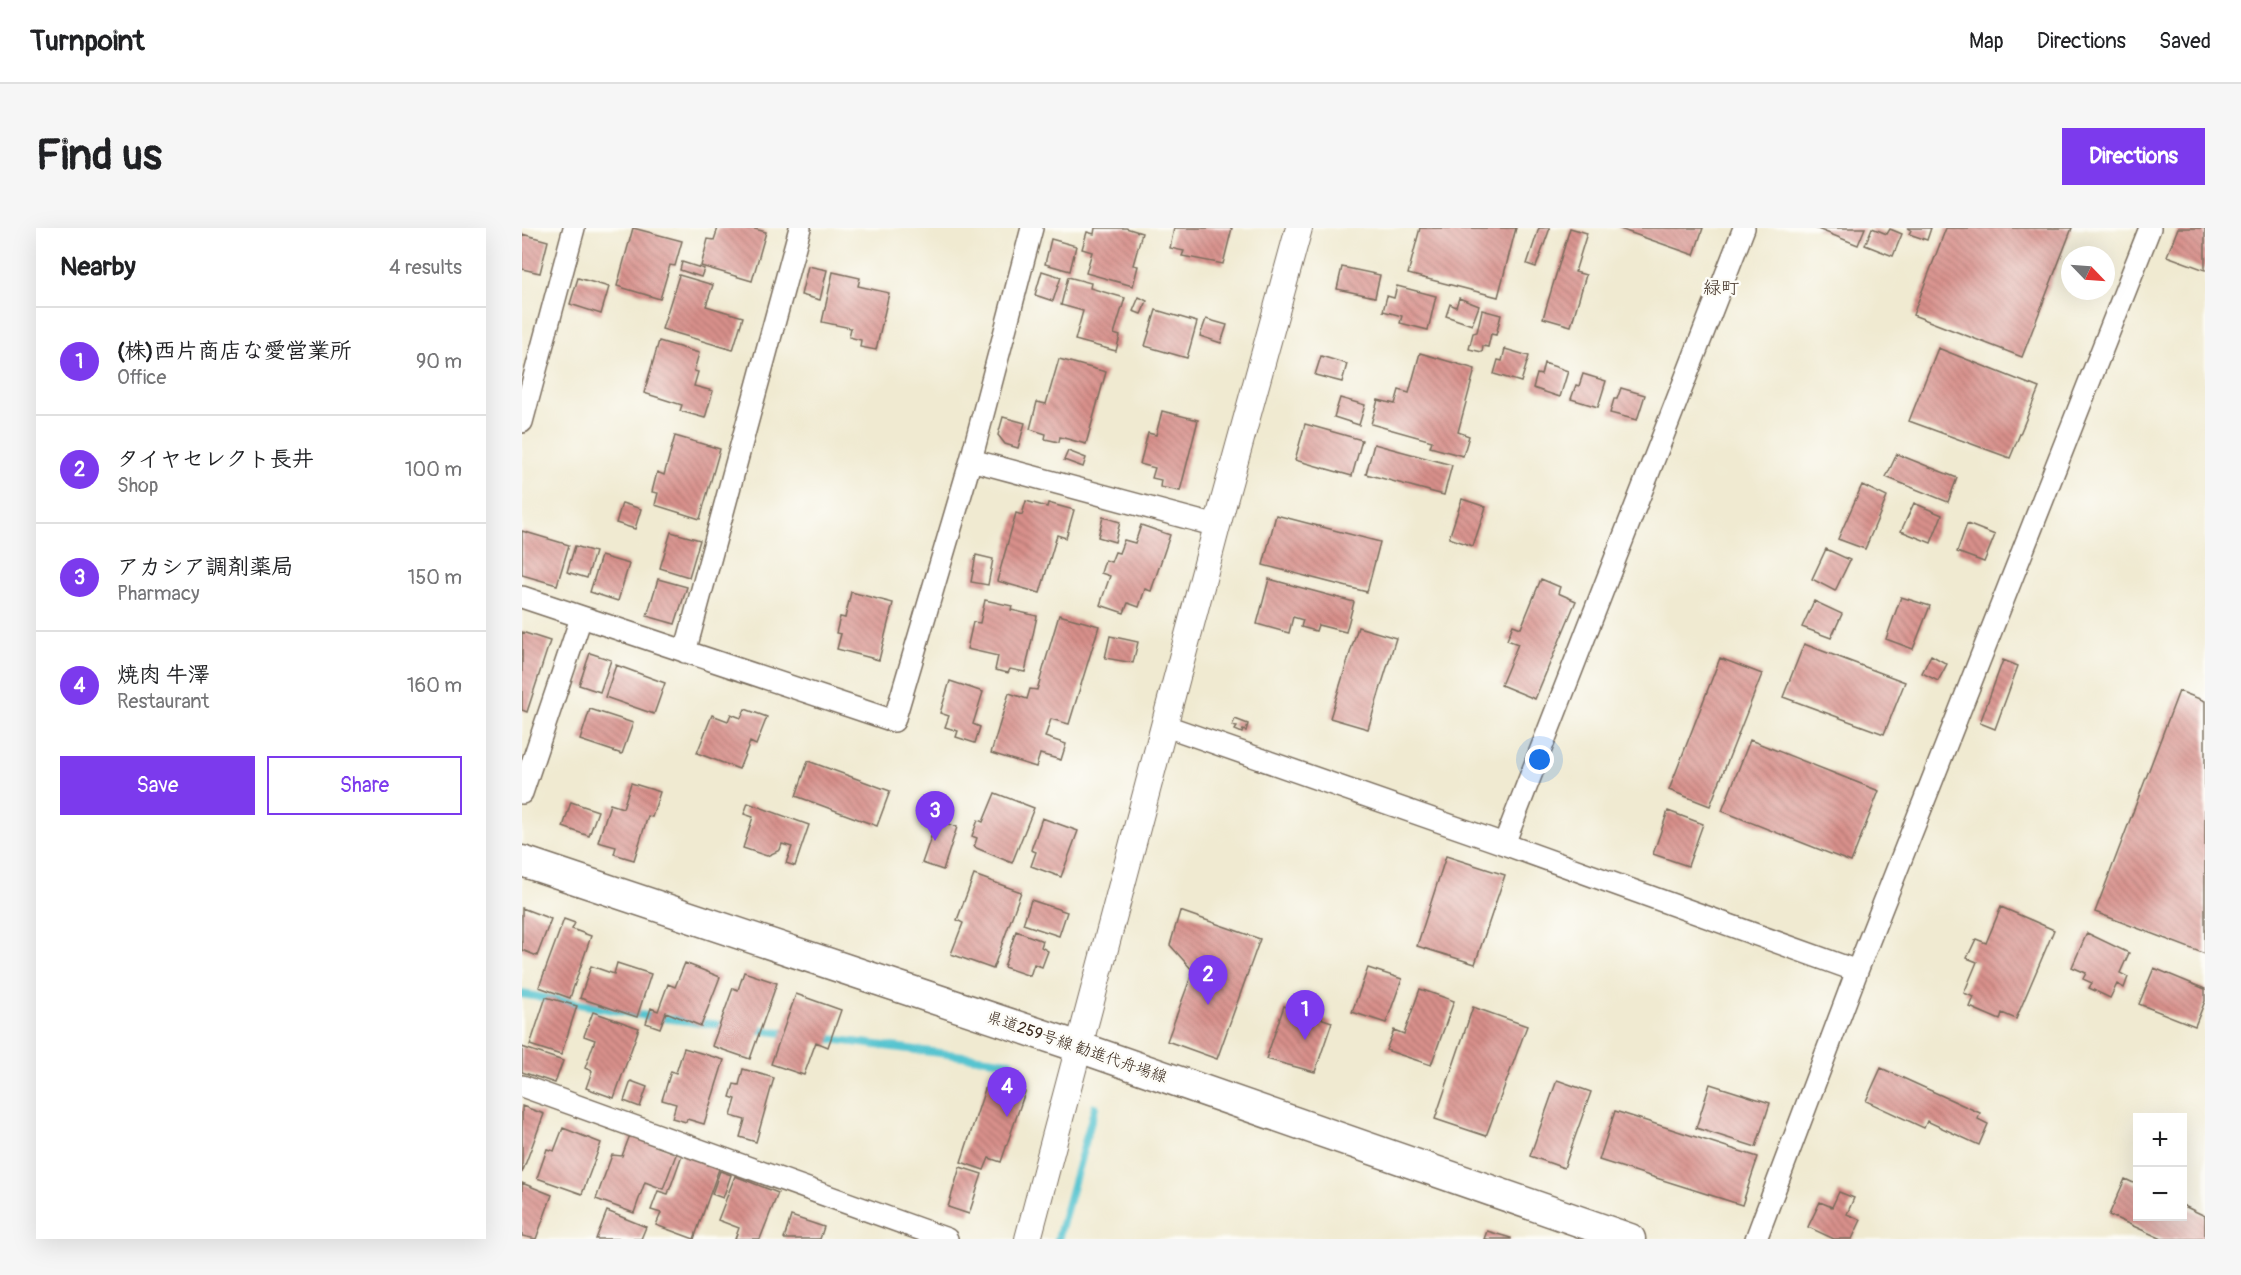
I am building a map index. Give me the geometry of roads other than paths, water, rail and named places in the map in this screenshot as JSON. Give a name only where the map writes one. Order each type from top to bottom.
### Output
[{"type":"main road","name":"県道259号線 勧進代舟場線","points":[[522,861],[1080,1047],[1630,1239]]},
{"type":"street","points":[[522,422],[574,228]]},
{"type":"street","points":[[685,652],[800,228]]},
{"type":"street","points":[[522,597],[894,721],[971,460],[1032,228]]},
{"type":"street","points":[[1028,1239],[1166,726],[1217,526],[1299,228]]},
{"type":"street","points":[[1504,844],[1744,228]]},
{"type":"street","points":[[1756,1239],[1857,971],[2150,228]]},
{"type":"street","points":[[971,460],[1217,526]]},
{"type":"street","points":[[522,793],[581,618]]},
{"type":"street","points":[[1166,726],[1857,971]]},
{"type":"street","points":[[522,1086],[947,1239]]},
{"type":"waterway","points":[[522,994],[647,1016],[729,1026]]},
{"type":"waterway","points":[[751,1029],[792,1034]]},
{"type":"waterway","points":[[822,1038],[1010,1062]]},
{"type":"waterway","points":[[1058,1239],[1095,1107]]},
{"type":"place","name":"アカシア調剤薬局","points":[[935,841]]},
{"type":"place","name":"タイヤセレクト長井","points":[[1208,1005]]},
{"type":"place","name":"(株)西片商店な愛営業所","points":[[1305,1040]]},
{"type":"place","name":"焼肉 牛澤","points":[[1007,1117]]},
{"type":"district","name":"緑町","points":[[1721,288]]}]
